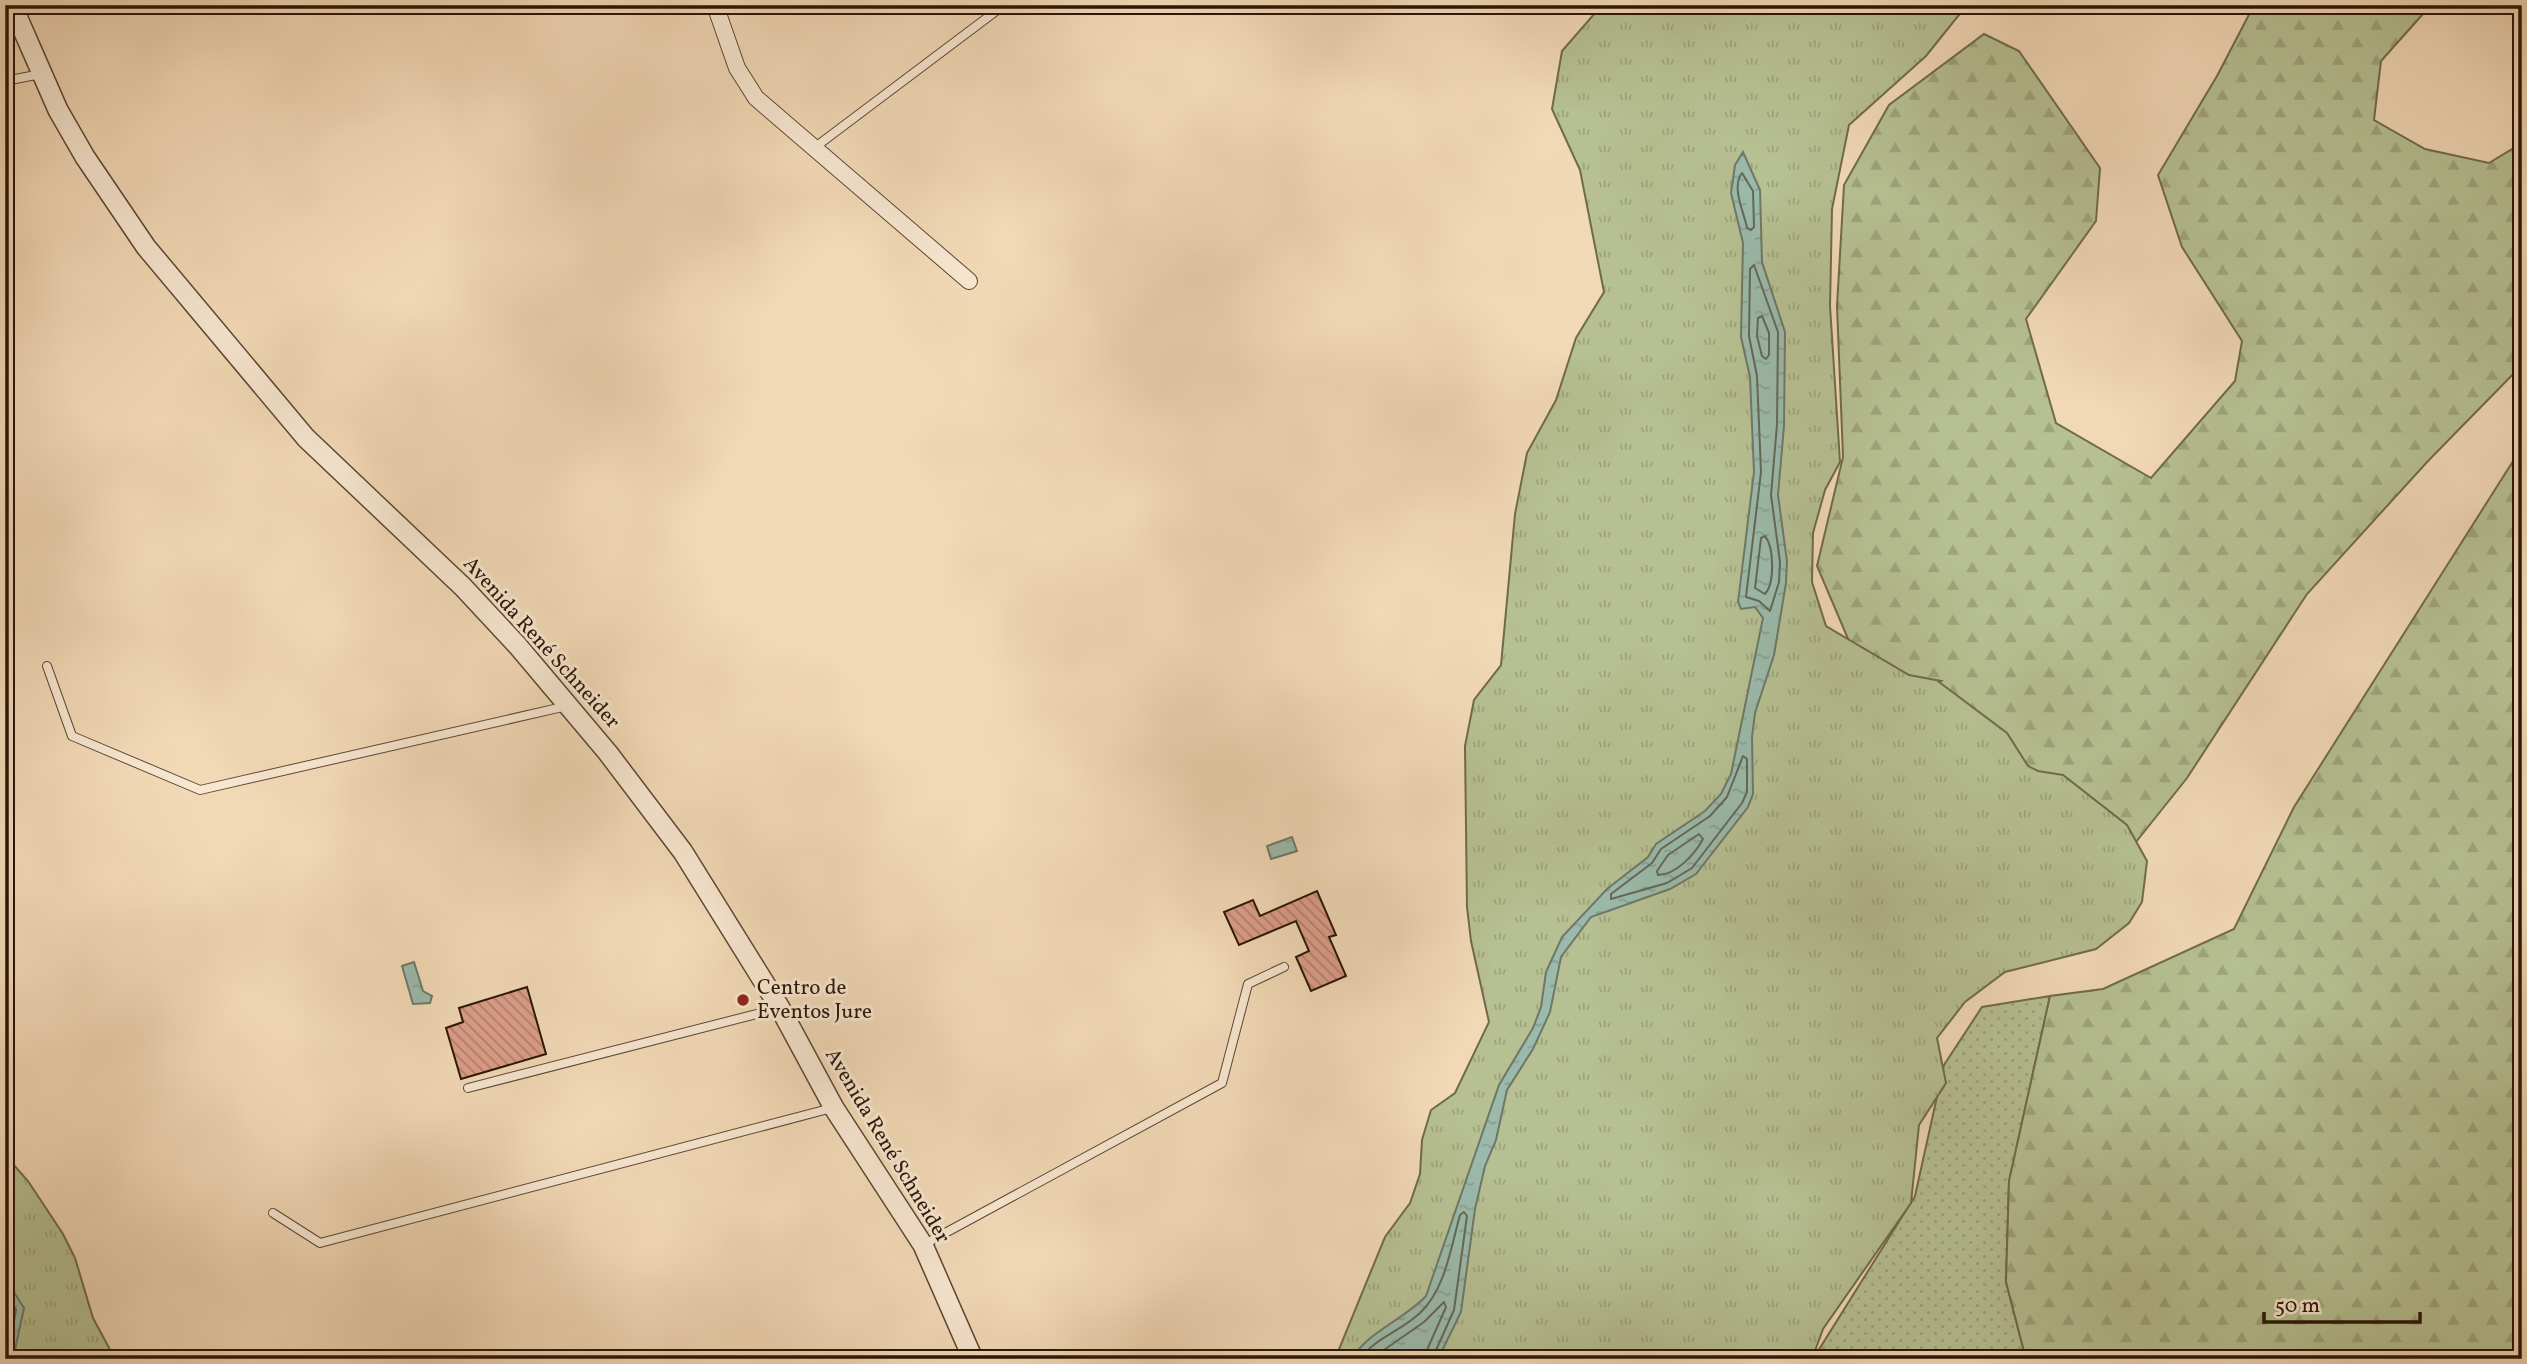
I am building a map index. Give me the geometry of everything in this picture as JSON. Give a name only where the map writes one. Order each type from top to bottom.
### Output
[{"type":"street","name":"Avenida René Schneider","points":[[12,5],[41,74],[85,157],[114,203],[198,310],[306,438],[463,587],[569,705],[682,852],[780,1008],[834,1108],[923,1245],[973,1359]]},
{"type":"street","points":[[715,5],[737,68],[756,98],[969,281]]},
{"type":"lane","points":[[814,148],[1003,5]]},
{"type":"lane","points":[[5,81],[41,74]]},
{"type":"lane","points":[[47,666],[72,736],[200,790],[569,705]]},
{"type":"lane","points":[[923,1245],[1222,1083],[1248,984],[1284,967]]},
{"type":"lane","points":[[468,1088],[780,1008]]},
{"type":"lane","points":[[273,1213],[320,1243],[834,1108]]},
{"type":"green space","points":[[1602,5],[1967,5],[1926,56],[1849,125],[1832,209],[1830,306],[1840,462],[1825,490],[1813,533],[1812,582],[1826,626],[1909,675],[1941,681],[1939,682],[2007,733],[2028,766],[2038,771],[2063,775],[2127,825],[2147,861],[2142,902],[2129,923],[2096,949],[2005,972],[1965,1002],[1937,1038],[1946,1083],[1919,1125],[1911,1203],[1823,1329],[1812,1359],[1335,1359],[1385,1237],[1410,1203],[1420,1174],[1422,1140],[1431,1110],[1455,1093],[1489,1022],[1471,941],[1467,907],[1465,746],[1474,700],[1501,665],[1515,514],[1527,453],[1556,400],[1576,338],[1604,292],[1580,170],[1552,109],[1562,51]]},
{"type":"green space","points":[[2254,5],[2431,5],[2381,61],[2374,120],[2425,149],[2489,163],[2522,143],[2522,365],[2428,461],[2307,594],[2187,778],[2124,857],[1860,667],[1817,566],[1843,457],[1837,306],[1844,185],[1889,105],[1984,34],[2019,51],[2100,168],[2096,221],[2026,319],[2056,423],[2151,478],[2235,381],[2242,341],[2182,247],[2158,175],[2217,76]]},
{"type":"green space","points":[[2522,447],[2522,1359],[2026,1359],[2006,1282],[2009,1181],[2050,996],[2103,989],[2234,929],[2294,807]]},
{"type":"green space","points":[[2050,996],[2009,1181],[2006,1282],[2026,1359],[1813,1359],[1915,1196],[1944,1065],[1982,1007]]},
{"type":"green space","points":[[5,1155],[28,1181],[63,1234],[75,1258],[93,1318],[115,1359],[5,1359]]},
{"type":"water","points":[[1743,152],[1760,190],[1762,262],[1785,332],[1784,426],[1778,495],[1787,561],[1786,583],[1774,655],[1755,713],[1752,737],[1753,794],[1748,807],[1696,874],[1670,889],[1591,917],[1561,957],[1550,1012],[1533,1049],[1507,1090],[1496,1140],[1485,1166],[1475,1209],[1461,1312],[1438,1359],[1352,1359],[1376,1333],[1408,1312],[1426,1296],[1499,1085],[1533,1028],[1541,1007],[1546,972],[1562,937],[1607,889],[1648,857],[1656,844],[1705,811],[1721,794],[1731,774],[1763,618],[1755,607],[1741,609],[1738,602],[1754,472],[1750,377],[1741,337],[1743,243],[1731,193],[1735,165]]},
{"type":"water","points":[[1292,837],[1297,851],[1271,859],[1267,846]]},
{"type":"water","points":[[414,962],[423,991],[432,996],[430,1003],[413,1004],[402,966]]},
{"type":"water","points":[[5,1278],[24,1308],[13,1359],[5,1359]]},
{"type":"building","points":[[1317,891],[1336,935],[1329,937],[1346,976],[1311,991],[1296,957],[1309,951],[1296,921],[1239,945],[1224,912],[1253,900],[1260,916]]},
{"type":"building","points":[[527,987],[546,1054],[461,1079],[446,1028],[463,1022],[459,1008]]},
{"type":"place","name":"Centro de Eventos Jure","points":[[743,1000]]}]
